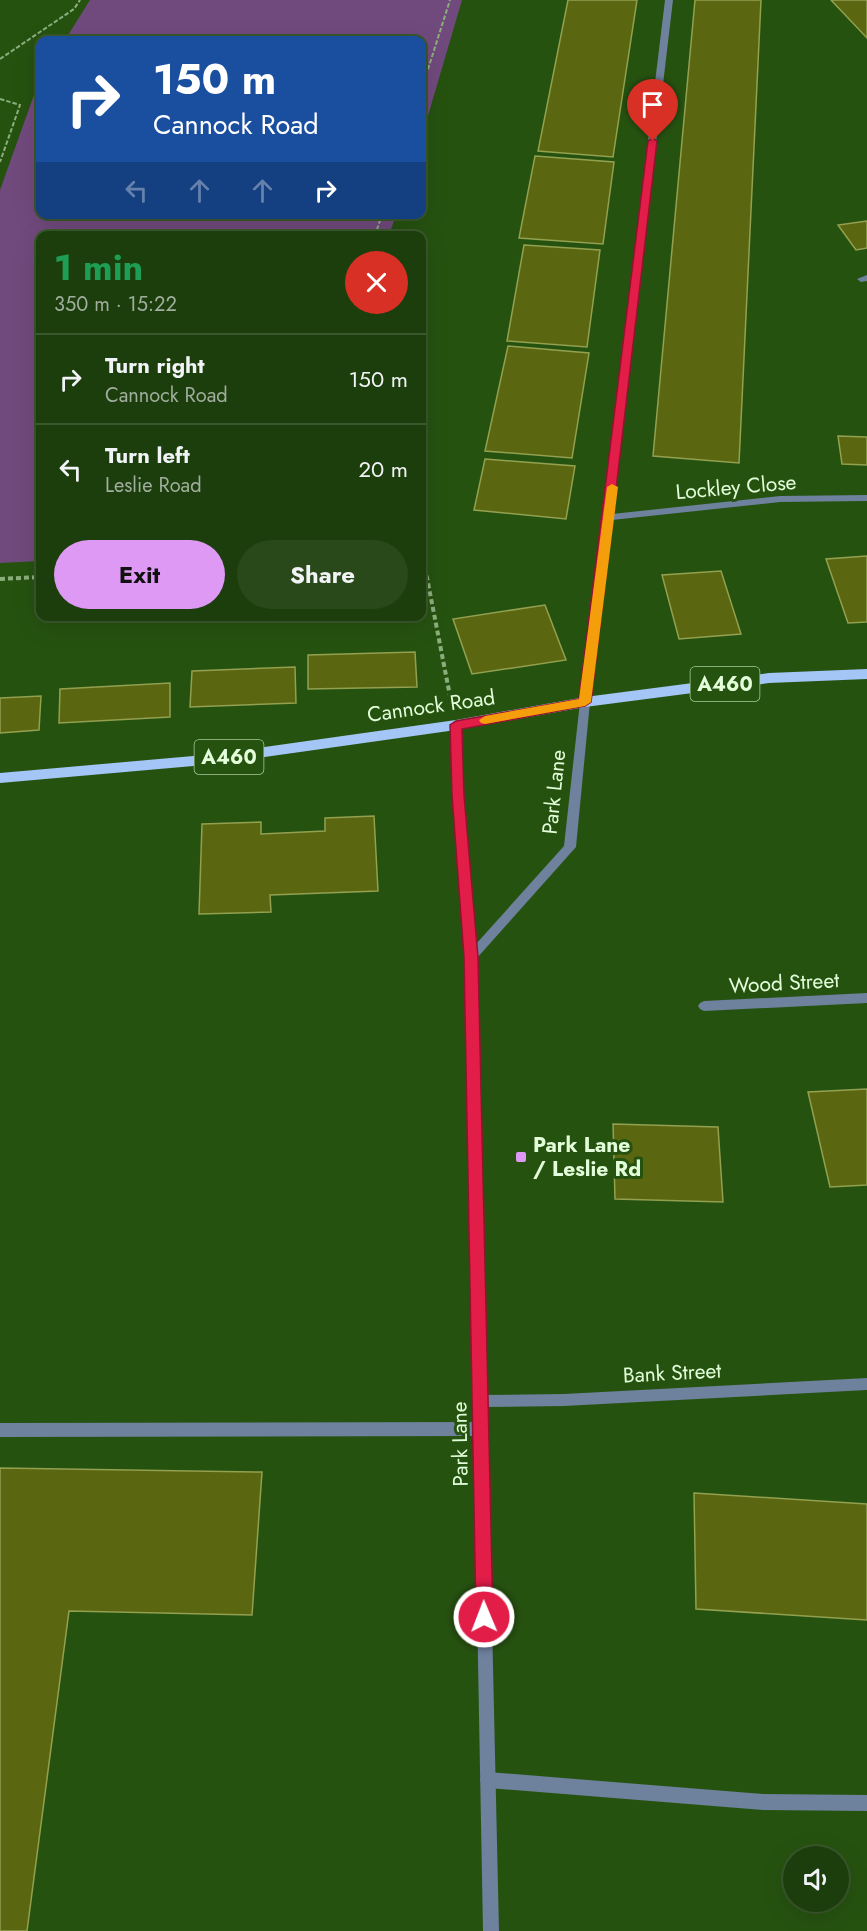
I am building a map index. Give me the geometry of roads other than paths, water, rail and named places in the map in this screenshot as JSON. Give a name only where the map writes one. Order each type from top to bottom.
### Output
[{"type":"highway","name":"Cannock Road","points":[[0,778],[216,759],[456,725],[585,702],[769,678],[867,674]]},
{"type":"street","name":"Park Lane","points":[[471,957],[570,847],[585,702],[609,517],[669,0]]},
{"type":"street","name":"Lockley Close","points":[[609,517],[780,499],[867,498]]},
{"type":"street","name":"Park Lane","points":[[456,725],[458,795],[471,957],[491,1931]]},
{"type":"street","name":"Wood Street","points":[[704,1006],[867,998]]},
{"type":"street","name":"Bank Street","points":[[480,1401],[564,1400],[867,1384]]},
{"type":"street","points":[[0,1430],[481,1429]]},
{"type":"street","points":[[488,1780],[764,1802],[867,1803]]},
{"type":"place","name":"Park Lane / Leslie Rd","points":[[521,1157]]}]
